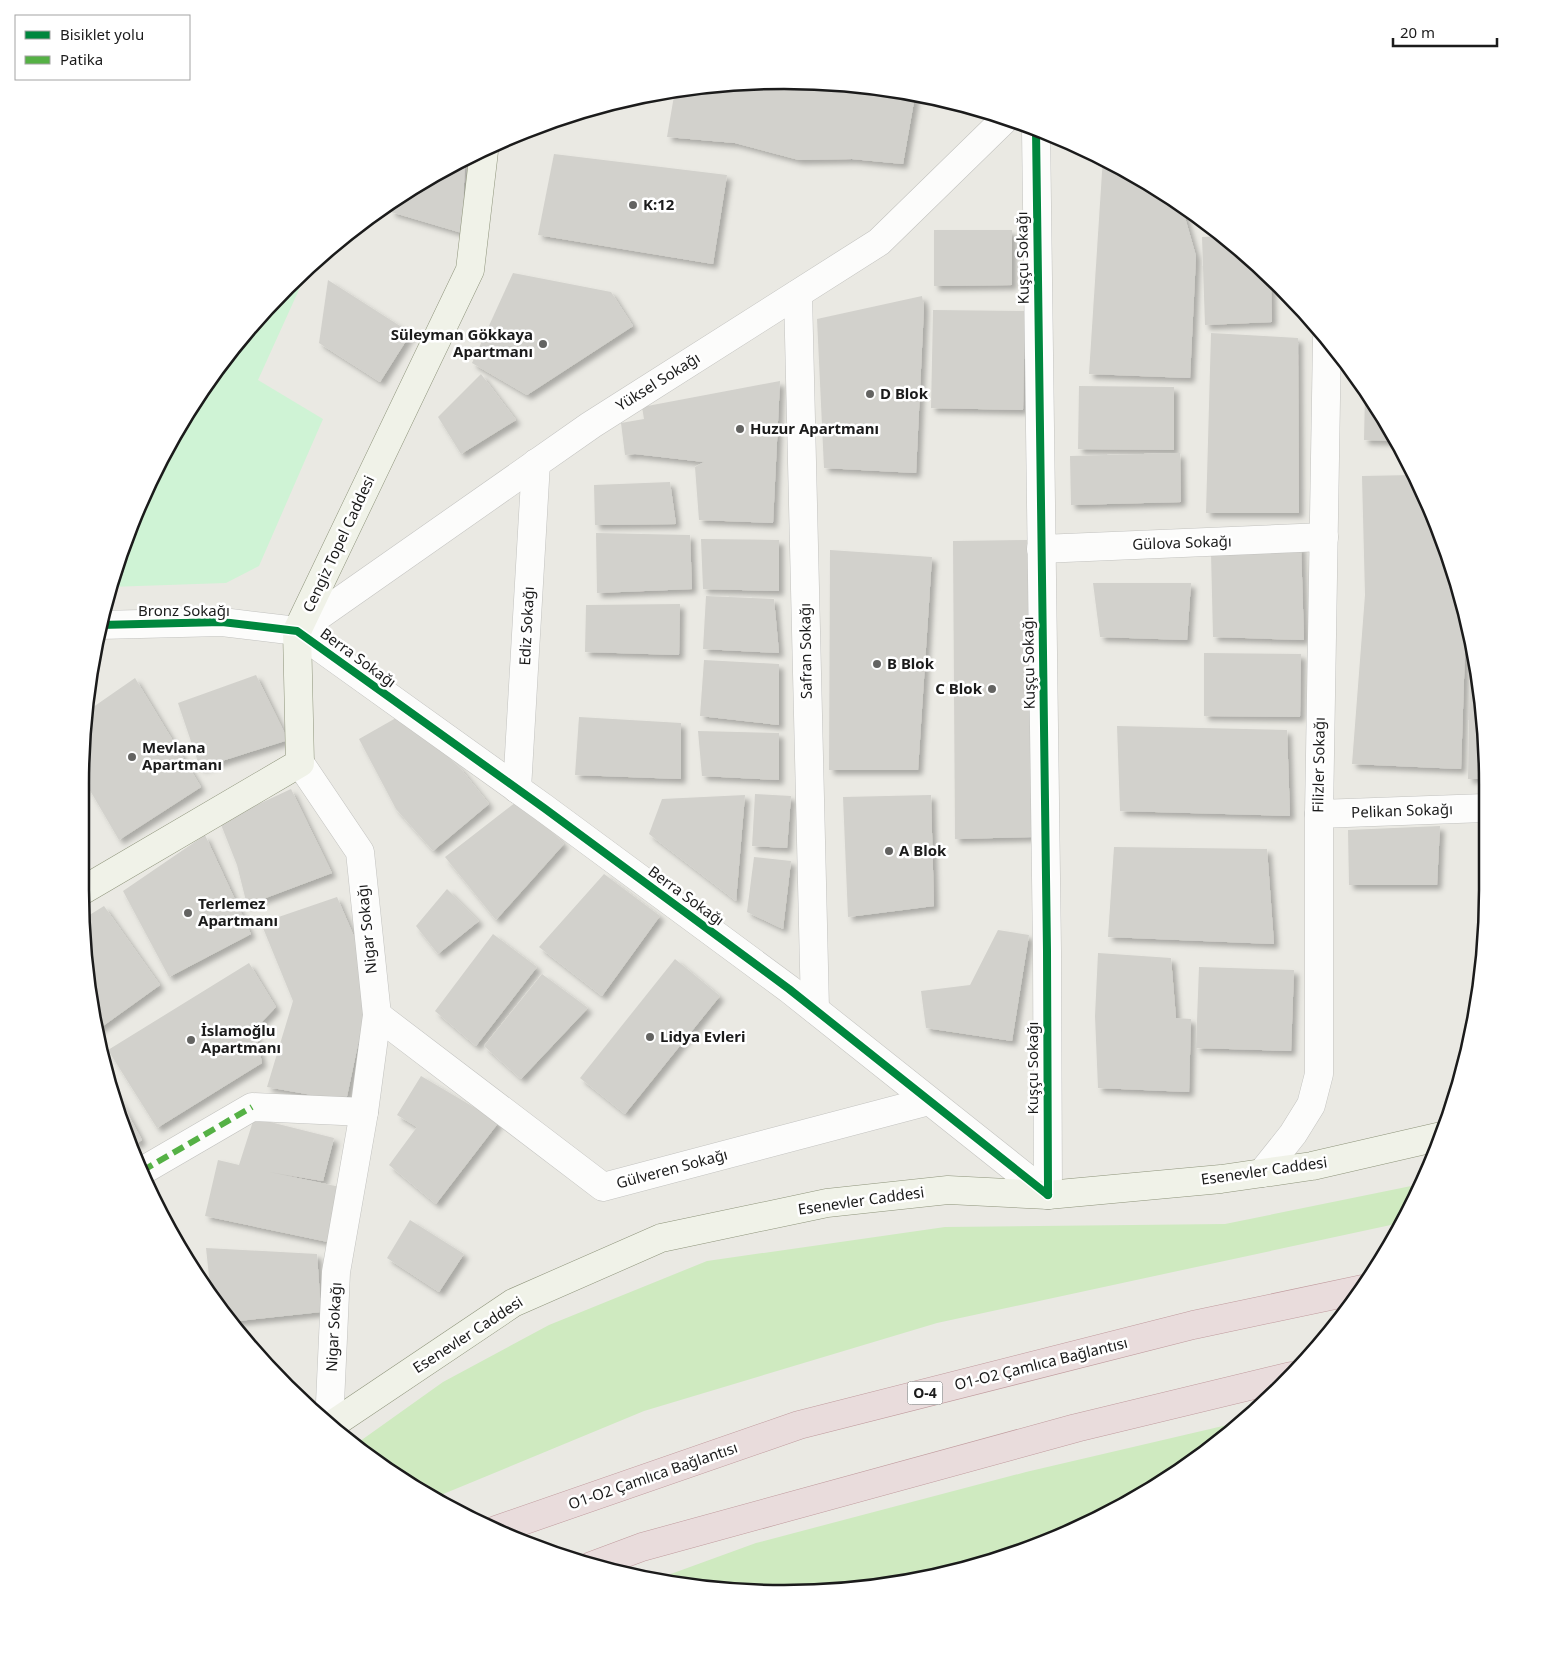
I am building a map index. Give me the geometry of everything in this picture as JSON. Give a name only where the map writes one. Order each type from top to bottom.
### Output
[{"type":"highway","name":"O1-O2 Çamlıca Bağlantısı","points":[[506,1527],[799,1425],[1192,1325],[1351,1292]]},
{"type":"highway","points":[[603,1562],[642,1547],[1076,1428],[1279,1379]]},
{"type":"main road","name":"Cengiz Topel Caddesi","points":[[300,763],[297,631],[470,270],[483,157]]},
{"type":"main road","points":[[89,887],[300,763]]},
{"type":"main road","name":"Esenevler Caddesi","points":[[336,1421],[513,1303],[661,1238],[836,1202],[948,1190],[1048,1195],[1262,1173],[1312,1166],[1433,1138]]},
{"type":"street","name":"Yüksel Sokağı","points":[[297,631],[591,425],[879,242],[1000,124]]},
{"type":"street","name":"Kuşçu Sokağı","points":[[1036,137],[1040,549],[1047,961],[1048,1195]]},
{"type":"street","name":"Safran Sokağı","points":[[798,294],[815,1009]]},
{"type":"street","name":"Filizler Sokağı","points":[[1262,1173],[1293,1134],[1312,1105],[1320,1074],[1318,814],[1327,350]]},
{"type":"street","name":"Ediz Sokağı","points":[[517,789],[536,463]]},
{"type":"street","name":"Gülova Sokağı","points":[[1040,549],[1324,537]]},
{"type":"street","name":"Bronz Sokağı","points":[[107,625],[222,622],[297,631]]},
{"type":"street","name":"Berra Sokağı","points":[[297,631],[517,789],[815,1009],[1048,1195]]},
{"type":"street","name":"Nigar Sokağı","points":[[300,763],[360,852],[377,1014],[364,1112],[336,1272],[329,1416]]},
{"type":"street","name":"Pelikan Sokağı","points":[[1318,814],[1479,808]]},
{"type":"street","name":"Gülveren Sokağı","points":[[377,1014],[603,1187],[929,1101]]},
{"type":"street","points":[[147,1168],[252,1107],[364,1112]]},
{"type":"green space","points":[[302,283],[258,380],[323,419],[259,566],[226,583],[118,587],[142,518],[160,476],[182,436],[232,361],[261,326]]},
{"type":"green space","points":[[1413,1186],[1393,1224],[937,1323],[644,1411],[441,1495],[360,1441],[443,1382],[549,1325],[707,1261],[945,1227],[1225,1224]]},
{"type":"green space","points":[[1228,1425],[1170,1468],[1092,1514],[1050,1532],[964,1562],[920,1572],[829,1584],[739,1584],[668,1575],[756,1543],[1026,1472]]},
{"type":"building","points":[[739,90],[829,90],[914,101],[903,164],[852,159],[799,160],[735,143],[667,137],[674,98],[693,95]]},
{"type":"building","name":"K:12","points":[[554,154],[727,175],[713,264],[538,235]]},
{"type":"building","points":[[465,166],[462,233],[391,212],[436,182]]},
{"type":"building","points":[[1102,166],[1132,182],[1185,216],[1196,256],[1190,378],[1089,374]]},
{"type":"building","points":[[934,230],[1012,230],[1012,285],[934,286]]},
{"type":"building","points":[[1202,237],[1212,237],[1271,288],[1272,322],[1205,325]]},
{"type":"building","name":"Süleyman Gökkaya Apartmanı","points":[[513,273],[611,292],[633,326],[527,395],[472,363]]},
{"type":"building","points":[[328,280],[411,333],[380,382],[319,343]]},
{"type":"building","name":"D Blok","points":[[922,296],[924,307],[916,473],[824,468],[817,319]]},
{"type":"building","points":[[933,310],[1025,311],[1023,410],[931,408]]},
{"type":"building","points":[[1211,333],[1298,338],[1299,513],[1206,513]]},
{"type":"building","points":[[481,374],[516,420],[461,454],[438,417]]},
{"type":"building","name":"Huzur Apartmanı","points":[[780,381],[773,523],[699,520],[695,467],[704,462],[635,454],[625,455],[621,423],[644,419],[642,407]]},
{"type":"building","points":[[1079,386],[1174,387],[1174,450],[1078,449]]},
{"type":"building","points":[[1365,402],[1389,441],[1364,440]]},
{"type":"building","points":[[1180,453],[1181,502],[1071,505],[1070,456]]},
{"type":"building","points":[[1408,475],[1442,561],[1456,604],[1466,650],[1461,769],[1352,764],[1365,595],[1362,476]]},
{"type":"building","points":[[670,482],[676,524],[595,525],[594,485]]},
{"type":"building","points":[[596,533],[690,535],[692,589],[597,593]]},
{"type":"building","points":[[701,539],[779,540],[779,591],[703,589]]},
{"type":"building","name":"C Blok","points":[[1028,540],[1032,837],[955,839],[953,541]]},
{"type":"building","points":[[1301,545],[1304,640],[1213,637],[1211,553]]},
{"type":"building","name":"B Blok","points":[[830,550],[932,557],[918,770],[829,770]]},
{"type":"building","points":[[1093,583],[1191,583],[1187,640],[1100,637]]},
{"type":"building","points":[[706,596],[774,599],[779,653],[703,649]]},
{"type":"building","points":[[680,604],[679,655],[585,652],[586,605]]},
{"type":"building","points":[[1204,653],[1301,654],[1300,717],[1204,716]]},
{"type":"building","points":[[704,660],[779,664],[779,725],[700,716]]},
{"type":"building","points":[[1470,672],[1478,739],[1479,779],[1468,779]]},
{"type":"building","points":[[256,675],[288,740],[200,768],[178,703]]},
{"type":"building","name":"Mevlana Apartmanı","points":[[135,678],[201,787],[119,840],[89,789],[90,739],[94,707]]},
{"type":"building","points":[[403,714],[460,768],[489,804],[433,851],[396,809],[359,739]]},
{"type":"building","points":[[579,717],[681,723],[681,779],[575,775]]},
{"type":"building","points":[[1117,726],[1287,730],[1290,816],[1120,811]]},
{"type":"building","points":[[698,731],[779,733],[779,780],[702,776]]},
{"type":"building","points":[[291,789],[332,873],[247,905],[237,865],[220,822]]},
{"type":"building","points":[[755,794],[791,796],[787,848],[752,846]]},
{"type":"building","points":[[745,795],[736,901],[649,834],[662,799]]},
{"type":"building","name":"A Blok","points":[[931,795],[934,906],[848,917],[843,797]]},
{"type":"building","points":[[520,799],[564,844],[496,920],[445,857]]},
{"type":"building","points":[[1440,826],[1437,885],[1349,885],[1348,830]]},
{"type":"building","name":"Terlemez Apartmanı","points":[[205,835],[251,934],[169,977],[123,891]]},
{"type":"building","points":[[1114,847],[1267,849],[1274,944],[1108,937]]},
{"type":"building","points":[[754,857],[791,861],[783,929],[747,912]]},
{"type":"building","points":[[604,874],[660,916],[602,996],[539,947]]},
{"type":"building","points":[[447,889],[479,921],[438,954],[416,926]]},
{"type":"building","points":[[337,897],[372,978],[346,1101],[267,1087],[293,1001],[261,923]]},
{"type":"building","points":[[104,906],[160,985],[102,1027],[95,981],[90,915]]},
{"type":"building","points":[[998,930],[1029,935],[1012,1041],[926,1028],[921,991],[970,985]]},
{"type":"building","points":[[493,934],[537,967],[476,1046],[435,1011]]},
{"type":"building","points":[[1098,953],[1171,958],[1176,1018],[1191,1019],[1189,1092],[1098,1088],[1095,1016]]},
{"type":"building","name":"Lidya Evleri","points":[[675,959],[720,996],[625,1114],[580,1078]]},
{"type":"building","name":"İslamoğlu Apartmanı","points":[[249,963],[276,1007],[255,1029],[262,1063],[157,1128],[108,1050]]},
{"type":"building","points":[[1199,967],[1294,970],[1291,1051],[1196,1048]]},
{"type":"building","points":[[542,974],[588,1008],[521,1079],[484,1046]]},
{"type":"building","points":[[421,1076],[499,1122],[436,1204],[389,1165],[417,1127],[397,1115]]},
{"type":"building","points":[[124,1108],[142,1140],[137,1143]]},
{"type":"building","points":[[254,1118],[334,1138],[323,1181],[269,1172],[340,1187],[328,1242],[205,1216],[218,1160],[239,1165]]},
{"type":"building","points":[[410,1220],[464,1254],[439,1292],[387,1258]]},
{"type":"building","points":[[206,1248],[317,1254],[321,1312],[239,1321],[210,1281]]},
{"type":"marked path","points":[[147,1168],[252,1107]]},
{"type":"cycle path","points":[[1036,137],[1047,951],[1048,1195]]},
{"type":"cycle path","points":[[107,625],[222,622],[297,631],[544,808],[789,989],[1048,1195]]},
{"type":"place","name":"K:12","points":[[633,205]]},
{"type":"place","name":"Süleyman Gökkaya Apartmanı","points":[[543,344]]},
{"type":"place","name":"D Blok","points":[[870,394]]},
{"type":"place","name":"Huzur Apartmanı","points":[[740,429]]},
{"type":"place","name":"B Blok","points":[[877,664]]},
{"type":"place","name":"C Blok","points":[[992,689]]},
{"type":"place","name":"Mevlana Apartmanı","points":[[132,757]]},
{"type":"place","name":"A Blok","points":[[889,851]]},
{"type":"place","name":"Terlemez Apartmanı","points":[[188,913]]},
{"type":"place","name":"Lidya Evleri","points":[[650,1037]]},
{"type":"place","name":"İslamoğlu Apartmanı","points":[[191,1040]]}]
